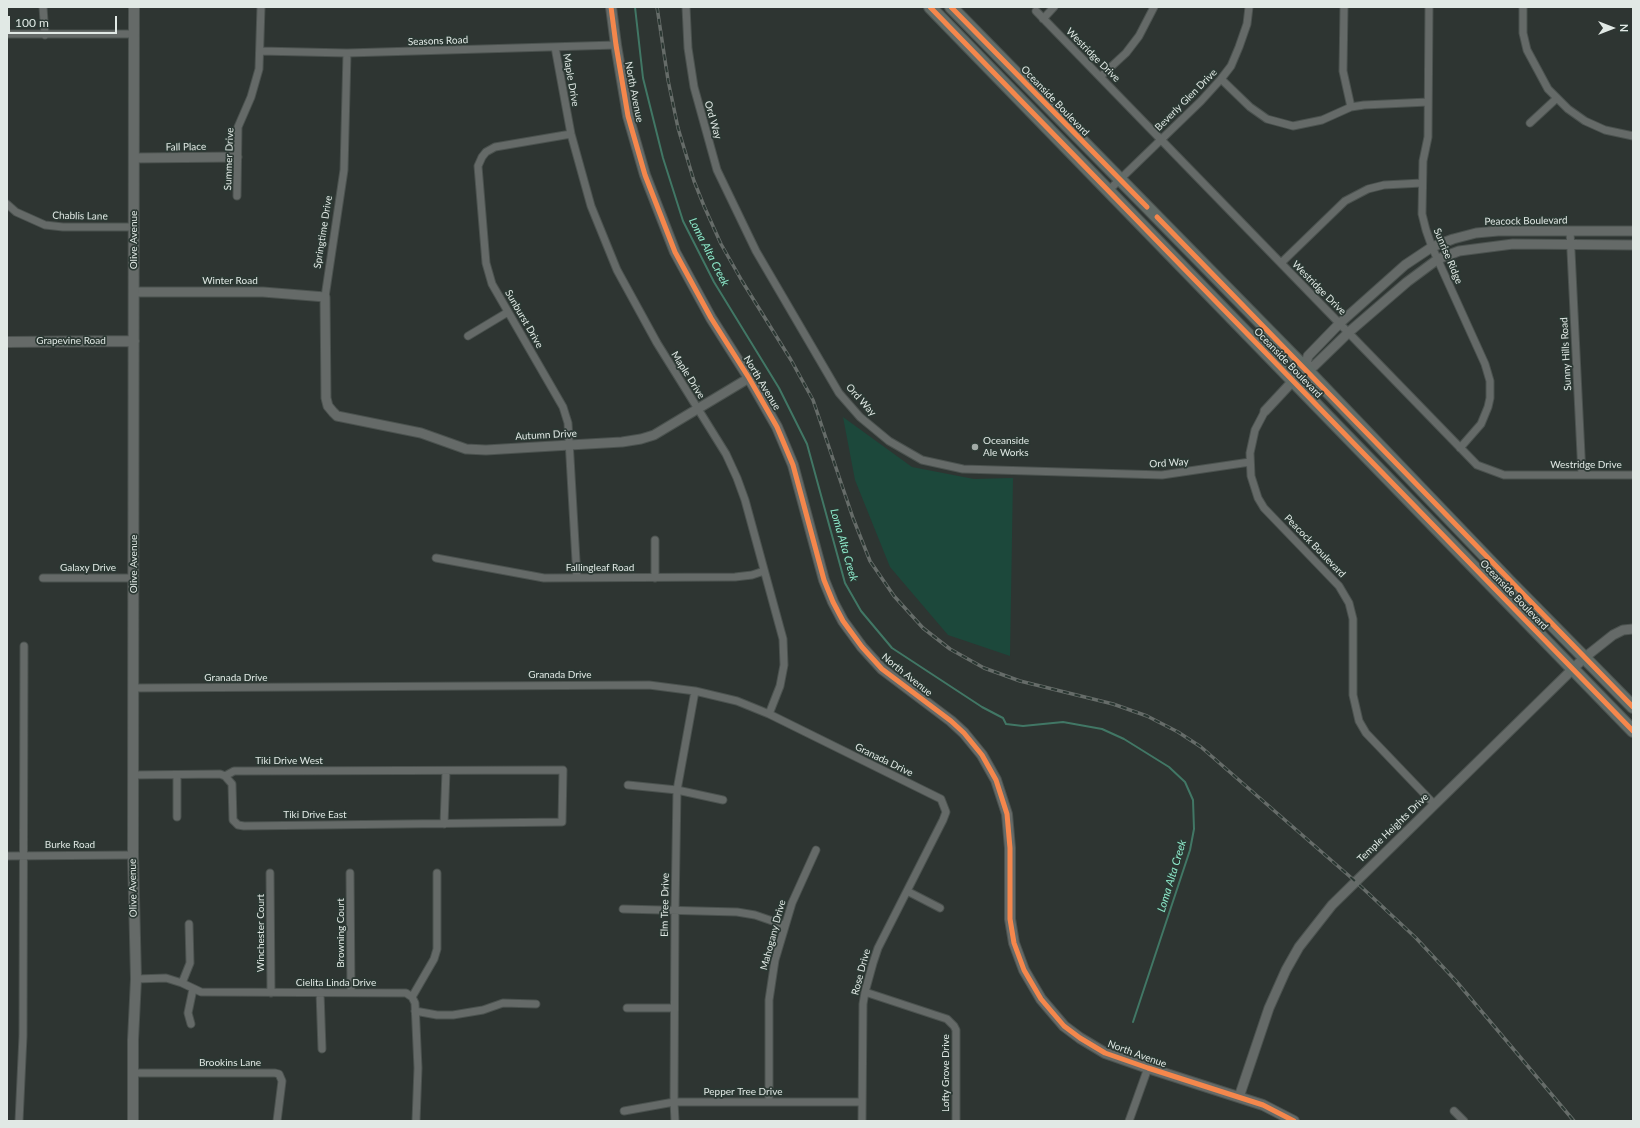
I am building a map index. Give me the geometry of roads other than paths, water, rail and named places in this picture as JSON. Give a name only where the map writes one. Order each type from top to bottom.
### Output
[{"type":"main road","name":"Olive Avenue","points":[[132,1121],[136,979],[133,855],[134,7]]},
{"type":"main road","name":"North Avenue","points":[[612,7],[616,45],[628,116],[645,175],[675,252],[711,318],[749,378],[777,427],[793,464],[824,580],[833,602],[843,621],[862,647],[882,669],[951,721],[964,733],[982,755],[996,780],[1007,814],[1010,848],[1010,919],[1014,943],[1023,966],[1041,999],[1064,1026],[1080,1038],[1106,1053],[1263,1105],[1294,1121]]},
{"type":"main road","name":"Oceanside Boulevard","points":[[930,7],[1633,731]]},
{"type":"main road","name":"Oceanside Boulevard","points":[[951,7],[1305,368],[1633,708]]},
{"type":"main road","name":"Grapevine Road","points":[[7,342],[134,341]]},
{"type":"street","points":[[43,7],[45,35]]},
{"type":"street","name":"Summer Drive","points":[[237,196],[238,127],[251,97],[259,69],[261,7]]},
{"type":"street","name":"Ord Way","points":[[686,7],[688,48],[694,87],[717,170],[756,252],[839,393],[860,417],[888,441],[922,460],[963,469],[1162,475],[1250,462]]},
{"type":"street","points":[[1044,19],[1054,7]]},
{"type":"street","points":[[1100,77],[1126,53],[1139,36],[1154,7]]},
{"type":"street","name":"Beverly Glen Drive","points":[[1109,190],[1201,101],[1231,66],[1240,47],[1247,24],[1249,7]]},
{"type":"street","points":[[1344,7],[1343,71],[1351,107]]},
{"type":"street","name":"Sunrise Ridge","points":[[1430,7],[1428,137],[1423,161],[1422,214],[1432,247],[1485,364],[1490,381],[1490,398],[1481,424],[1460,448]]},
{"type":"street","points":[[1523,7],[1523,32],[1527,50],[1533,64],[1556,98],[1585,121],[1605,130],[1633,136]]},
{"type":"street","name":"Westridge Drive","points":[[1036,11],[1477,464],[1504,475],[1633,475]]},
{"type":"street","points":[[7,34],[134,34]]},
{"type":"street","name":"Seasons Road","points":[[260,51],[347,54],[616,45]]},
{"type":"street","name":"Maple Drive","points":[[555,47],[571,134],[591,206],[617,270],[657,343],[726,454],[745,500],[783,639],[784,665],[780,686],[769,714]]},
{"type":"street","name":"Springtime Drive","points":[[333,412],[328,406],[326,398],[325,297],[344,170],[347,54]]},
{"type":"street","points":[[1221,79],[1250,107],[1267,119],[1293,126],[1322,120],[1351,107],[1428,102]]},
{"type":"street","points":[[1530,123],[1556,98]]},
{"type":"street","name":"Sunburst Drive","points":[[571,134],[494,148],[486,152],[478,166],[486,263],[492,284],[563,407],[568,423],[577,578]]},
{"type":"street","name":"Fall Place","points":[[134,158],[237,157]]},
{"type":"street","points":[[1281,263],[1345,201],[1368,190],[1384,185],[1422,183]]},
{"type":"street","name":"Chablis Lane","points":[[7,204],[16,212],[45,225],[63,227],[134,227]]},
{"type":"street","name":"Peacock Boulevard","points":[[1434,804],[1366,733],[1359,721],[1353,695],[1353,619],[1349,603],[1339,586],[1264,508],[1258,498],[1250,476],[1250,453],[1255,430],[1265,411],[1305,368],[1308,356],[1340,323],[1405,265],[1432,247],[1453,239],[1476,233],[1498,231],[1633,231]]},
{"type":"street","name":"Sunny Hills Road","points":[[1570,231],[1582,475]]},
{"type":"street","name":"Peacock Boulevard","points":[[1305,368],[1314,366],[1348,332],[1407,282],[1438,259],[1459,251],[1513,244],[1633,245]]},
{"type":"street","name":"Winter Road","points":[[134,292],[263,292],[325,297]]},
{"type":"street","points":[[468,336],[508,312]]},
{"type":"street","name":"Autumn Drive","points":[[333,412],[337,416],[420,434],[466,449],[486,450],[622,442],[654,435],[749,378]]},
{"type":"street","points":[[655,540],[655,578]]},
{"type":"street","name":"Fallingleaf Road","points":[[436,558],[544,578],[735,577],[764,571]]},
{"type":"street","name":"Galaxy Drive","points":[[43,578],[134,578]]},
{"type":"street","name":"Temple Heights Drive","points":[[1239,1097],[1269,1008],[1286,970],[1299,947],[1332,905],[1572,668],[1614,635],[1623,630],[1633,629]]},
{"type":"street","points":[[19,1121],[24,1036],[24,646]]},
{"type":"street","name":"Granada Drive","points":[[134,688],[649,685],[695,691],[737,701],[769,714],[941,800],[946,812],[943,820]]},
{"type":"street","name":"Elm Tree Drive","points":[[675,1121],[674,1008],[677,790],[695,691]]},
{"type":"street","name":"Tiki Drive West","points":[[133,774],[220,774],[226,776],[234,772],[244,771],[563,770],[562,822],[444,824]]},
{"type":"street","points":[[444,824],[446,771]]},
{"type":"street","points":[[176,817],[178,774]]},
{"type":"street","name":"Tiki Drive East","points":[[226,776],[232,784],[233,820],[238,825],[444,824]]},
{"type":"street","points":[[628,785],[677,790],[723,800]]},
{"type":"street","name":"Rose Drive","points":[[862,1121],[863,1004],[872,963],[878,948],[943,820]]},
{"type":"street","name":"Mahogany Drive","points":[[769,1102],[769,1000],[775,960],[784,925],[792,903],[816,850]]},
{"type":"street","name":"Burke Road","points":[[7,856],[133,855]]},
{"type":"street","points":[[416,1121],[418,1068],[415,1003],[412,997],[434,960],[437,949],[437,872]]},
{"type":"street","name":"Winchester Court","points":[[270,873],[271,993]]},
{"type":"street","name":"Browning Court","points":[[350,873],[351,992]]},
{"type":"street","points":[[907,891],[940,908]]},
{"type":"street","points":[[623,909],[737,912],[755,915],[784,925]]},
{"type":"street","points":[[182,983],[190,963],[190,924]]},
{"type":"street","name":"Cielita Linda Drive","points":[[136,979],[166,978],[182,983],[201,992],[406,993],[412,997]]},
{"type":"street","points":[[191,1024],[188,1013],[193,989]]},
{"type":"street","points":[[320,992],[322,1049]]},
{"type":"street","name":"Lofty Grove Drive","points":[[865,992],[947,1018],[954,1026],[956,1030],[956,1121]]},
{"type":"street","points":[[415,1011],[437,1015],[453,1015],[483,1010],[503,1004],[536,1004]]},
{"type":"street","points":[[627,1008],[674,1008]]},
{"type":"street","points":[[1129,1121],[1148,1068]]},
{"type":"street","name":"Brookins Lane","points":[[133,1073],[279,1074],[282,1081],[277,1121]]},
{"type":"street","name":"Pepper Tree Drive","points":[[624,1111],[674,1102],[862,1102]]},
{"type":"street","points":[[1454,1111],[1464,1121]]},
{"type":"waterway","name":"Loma Alta Creek","points":[[635,7],[643,78],[663,158],[683,221],[714,282],[779,388],[807,444],[845,583],[861,611],[892,648],[982,707],[1003,718],[1006,724],[1023,726],[1063,722],[1102,729],[1124,739],[1169,767],[1185,782],[1193,800],[1194,829],[1190,850],[1133,1022]]},
{"type":"railway","points":[[657,7],[668,80],[678,128],[694,181],[704,206],[721,244],[791,360],[813,400],[853,518],[870,561],[894,596],[923,628],[950,649],[984,668],[1020,681],[1113,704],[1147,716],[1178,732],[1201,747],[1355,881],[1416,938],[1456,981],[1574,1121]]},
{"type":"place","name":"Oceanside Ale Works","points":[[975,447]]}]
